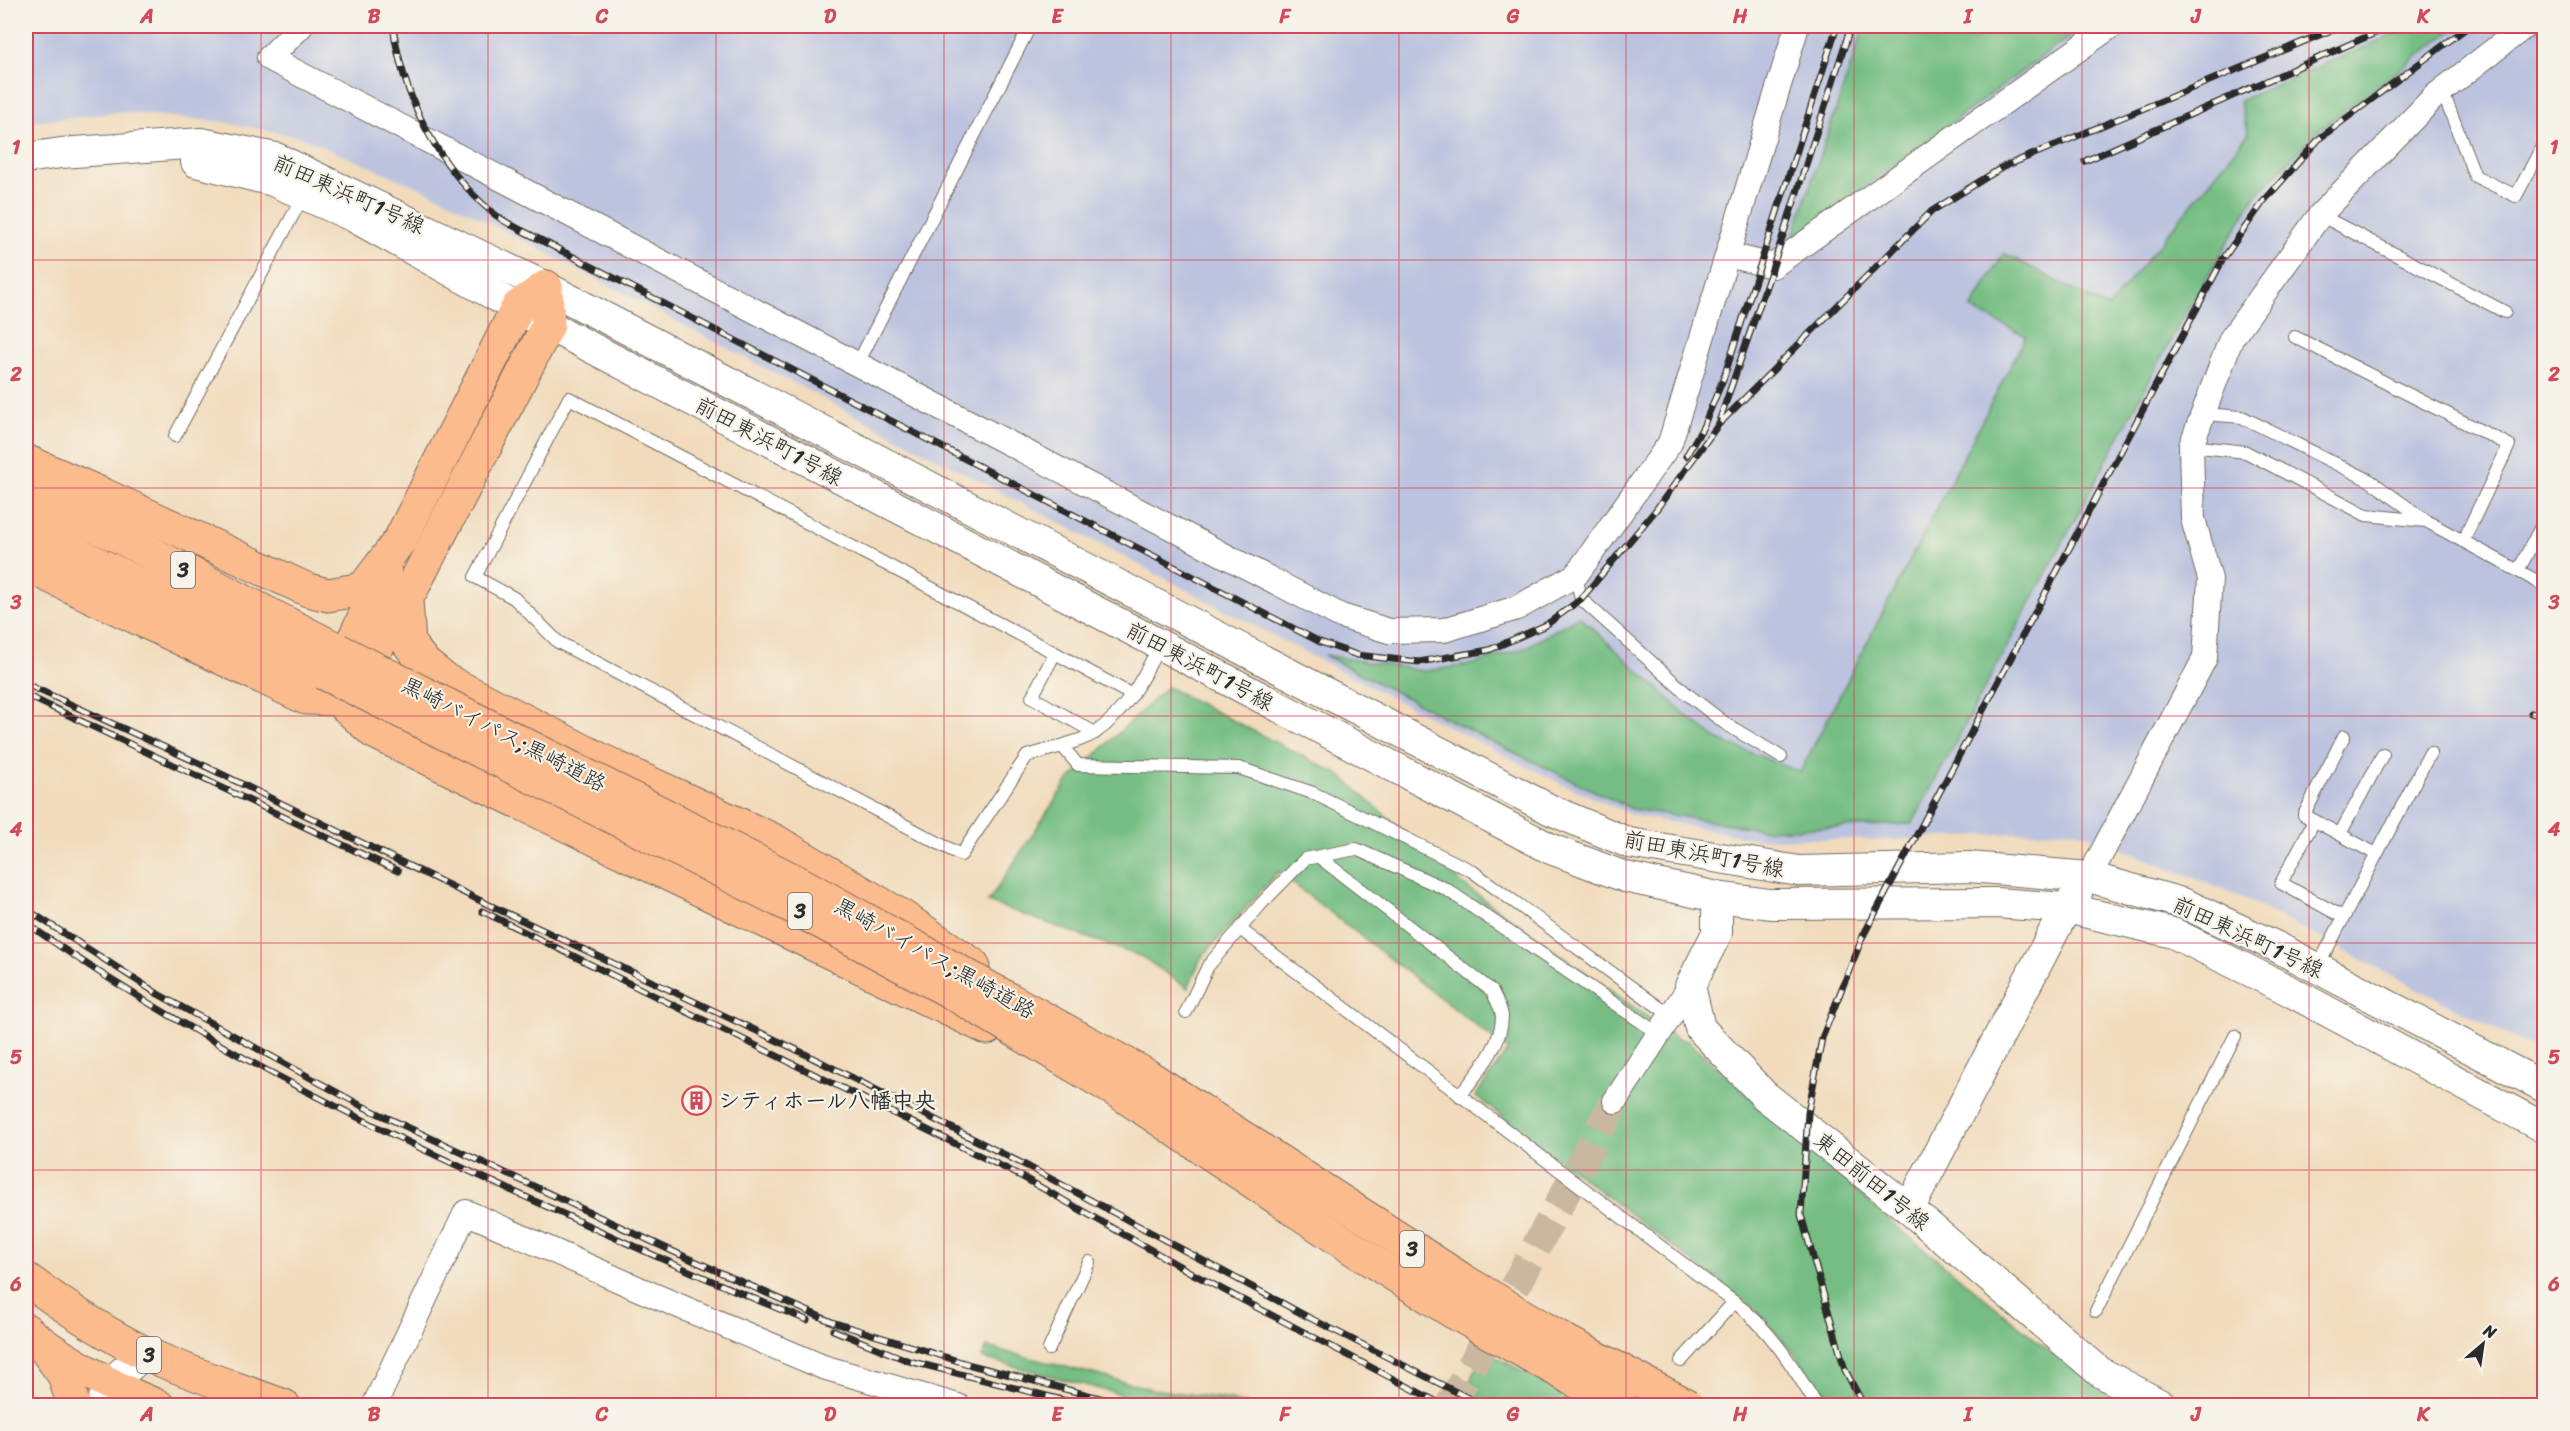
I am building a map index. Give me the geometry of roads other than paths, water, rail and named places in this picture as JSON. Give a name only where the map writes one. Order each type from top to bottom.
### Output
[{"type":"highway","points":[[338,699],[342,667],[400,540],[518,307],[546,287]]},
{"type":"highway","points":[[338,699],[358,678],[406,600],[548,325],[546,287]]},
{"type":"highway","points":[[26,461],[286,581],[328,595],[363,589],[400,540]]},
{"type":"highway","name":"黒崎バイパス;黒崎道路","points":[[26,496],[118,536],[801,884],[1565,1341],[1688,1406]]},
{"type":"highway","name":"黒崎バイパス;黒崎道路","points":[[26,529],[324,673],[790,906],[949,991],[1133,1084],[1352,1248],[1450,1310],[1622,1406]]},
{"type":"highway","points":[[26,565],[306,698],[338,699],[374,732],[582,834],[1133,1084]]},
{"type":"highway","points":[[406,600],[409,644],[425,664],[445,680],[617,768],[775,841],[901,916],[1018,996],[1133,1084]]},
{"type":"highway","name":"3","points":[[26,1279],[54,1299],[145,1353],[284,1406]]},
{"type":"highway","points":[[33,1337],[64,1375],[74,1406]]},
{"type":"highway","name":"3","points":[[33,1337],[106,1394],[151,1405]]},
{"type":"street","points":[[301,26],[269,58],[1341,616],[1389,631],[1444,630],[1455,627],[1517,608],[1576,575],[1670,443],[1797,26]]},
{"type":"street","points":[[1728,255],[1773,266],[2111,26]]},
{"type":"street","points":[[1909,1209],[2066,908],[2089,877],[2205,658],[2210,579],[2193,519],[2192,446],[2231,339],[2320,214],[2442,90],[2525,26]]},
{"type":"street","name":"前田東浜町1号線","points":[[130,149],[201,143],[276,158],[546,287],[1551,810],[1629,843],[1798,871],[1969,867],[2089,877],[2185,904],[2317,968],[2544,1087]]},
{"type":"street","points":[[26,158],[61,153],[130,149]]},
{"type":"street","name":"前田東浜町1号線","points":[[130,149],[273,181],[354,217],[548,325],[1551,849],[1625,877],[1717,897],[1770,904],[1996,903],[2066,908],[2173,933],[2286,989],[2544,1128]]},
{"type":"street","points":[[1616,1101],[1690,986],[1717,933],[1717,897]]},
{"type":"street","name":"東田前田1号線","points":[[1690,986],[1700,1028],[1764,1095],[1909,1209],[2100,1372],[2163,1406]]},
{"type":"street","points":[[374,1406],[466,1212],[823,1367],[958,1406]]},
{"type":"street","points":[[106,1394],[145,1353]]},
{"type":"street","points":[[145,1353],[151,1405]]},
{"type":"lane","points":[[857,365],[1030,26]]},
{"type":"lane","points":[[2442,90],[2475,176],[2516,196],[2544,143]]},
{"type":"lane","points":[[175,436],[303,194]]},
{"type":"lane","points":[[2320,214],[2505,312]]},
{"type":"lane","points":[[2295,337],[2509,445],[2463,541]]},
{"type":"lane","points":[[1132,694],[569,398],[475,577],[514,598],[558,642],[961,855],[1027,756],[1095,733],[1122,709],[1132,694],[1160,645]]},
{"type":"lane","points":[[2204,414],[2242,417],[2369,480],[2426,521],[2544,585]]},
{"type":"lane","points":[[2192,446],[2246,452],[2366,515],[2426,521]]},
{"type":"lane","points":[[2518,571],[2544,521]]},
{"type":"lane","points":[[1576,575],[1581,599],[1687,694],[1726,724],[1781,757]]},
{"type":"lane","points":[[1055,653],[1032,697],[1095,733]]},
{"type":"lane","points":[[2344,736],[2304,815],[2376,854]]},
{"type":"lane","points":[[1062,746],[1078,765],[1239,768],[1313,793],[1472,871],[1665,1025]]},
{"type":"lane","points":[[2317,968],[2430,753]]},
{"type":"lane","points":[[2340,834],[2383,754]]},
{"type":"lane","points":[[2314,821],[2281,883],[2343,917]]},
{"type":"lane","points":[[1186,1012],[1209,966],[1305,859],[1356,849],[1446,889],[1665,1025]]},
{"type":"lane","points":[[1319,857],[1492,991],[1502,1016],[1497,1036],[1488,1058],[1460,1096]]},
{"type":"lane","points":[[1240,929],[1755,1317],[1795,1370],[1817,1406]]},
{"type":"lane","points":[[2096,1311],[2235,1036]]},
{"type":"lane","points":[[1049,1349],[1089,1262]]},
{"type":"lane","points":[[1681,1361],[1734,1302]]},
{"type":"tunnel","points":[[1450,1406],[1615,1101]]},
{"type":"railway","points":[[393,26],[405,79],[414,104],[439,152],[473,194],[506,222],[1320,642],[1357,655],[1419,662],[1489,650],[1546,625],[1581,599],[1655,511],[1718,425],[1932,211],[2003,167],[2341,26]]},
{"type":"railway","points":[[1686,456],[1703,427],[1724,377],[1837,26]]},
{"type":"railway","points":[[1720,419],[1773,266],[1851,26]]},
{"type":"railway","points":[[2085,161],[2391,26]]},
{"type":"railway","points":[[1864,1406],[1845,1370],[1801,1215],[1808,1113],[1822,1038],[1863,936],[2223,259],[2263,202],[2320,138],[2469,26]]},
{"type":"railway","points":[[26,684],[205,766],[483,902],[795,1049],[1029,1167],[1308,1317],[1484,1406]]},
{"type":"railway","points":[[26,695],[398,871]]},
{"type":"railway","points":[[2531,713],[2544,716]]},
{"type":"railway","points":[[26,909],[158,994],[360,1105],[672,1251],[832,1322],[971,1365],[1131,1406]]},
{"type":"railway","points":[[482,911],[1019,1175],[1197,1276],[1445,1406]]},
{"type":"railway","points":[[26,923],[151,1005],[215,1042],[347,1112],[614,1237],[807,1320]]},
{"type":"railway","points":[[833,1330],[909,1361],[1086,1406]]},
{"type":"place","name":"シティホール八幡中央","points":[[697,1100]]}]
